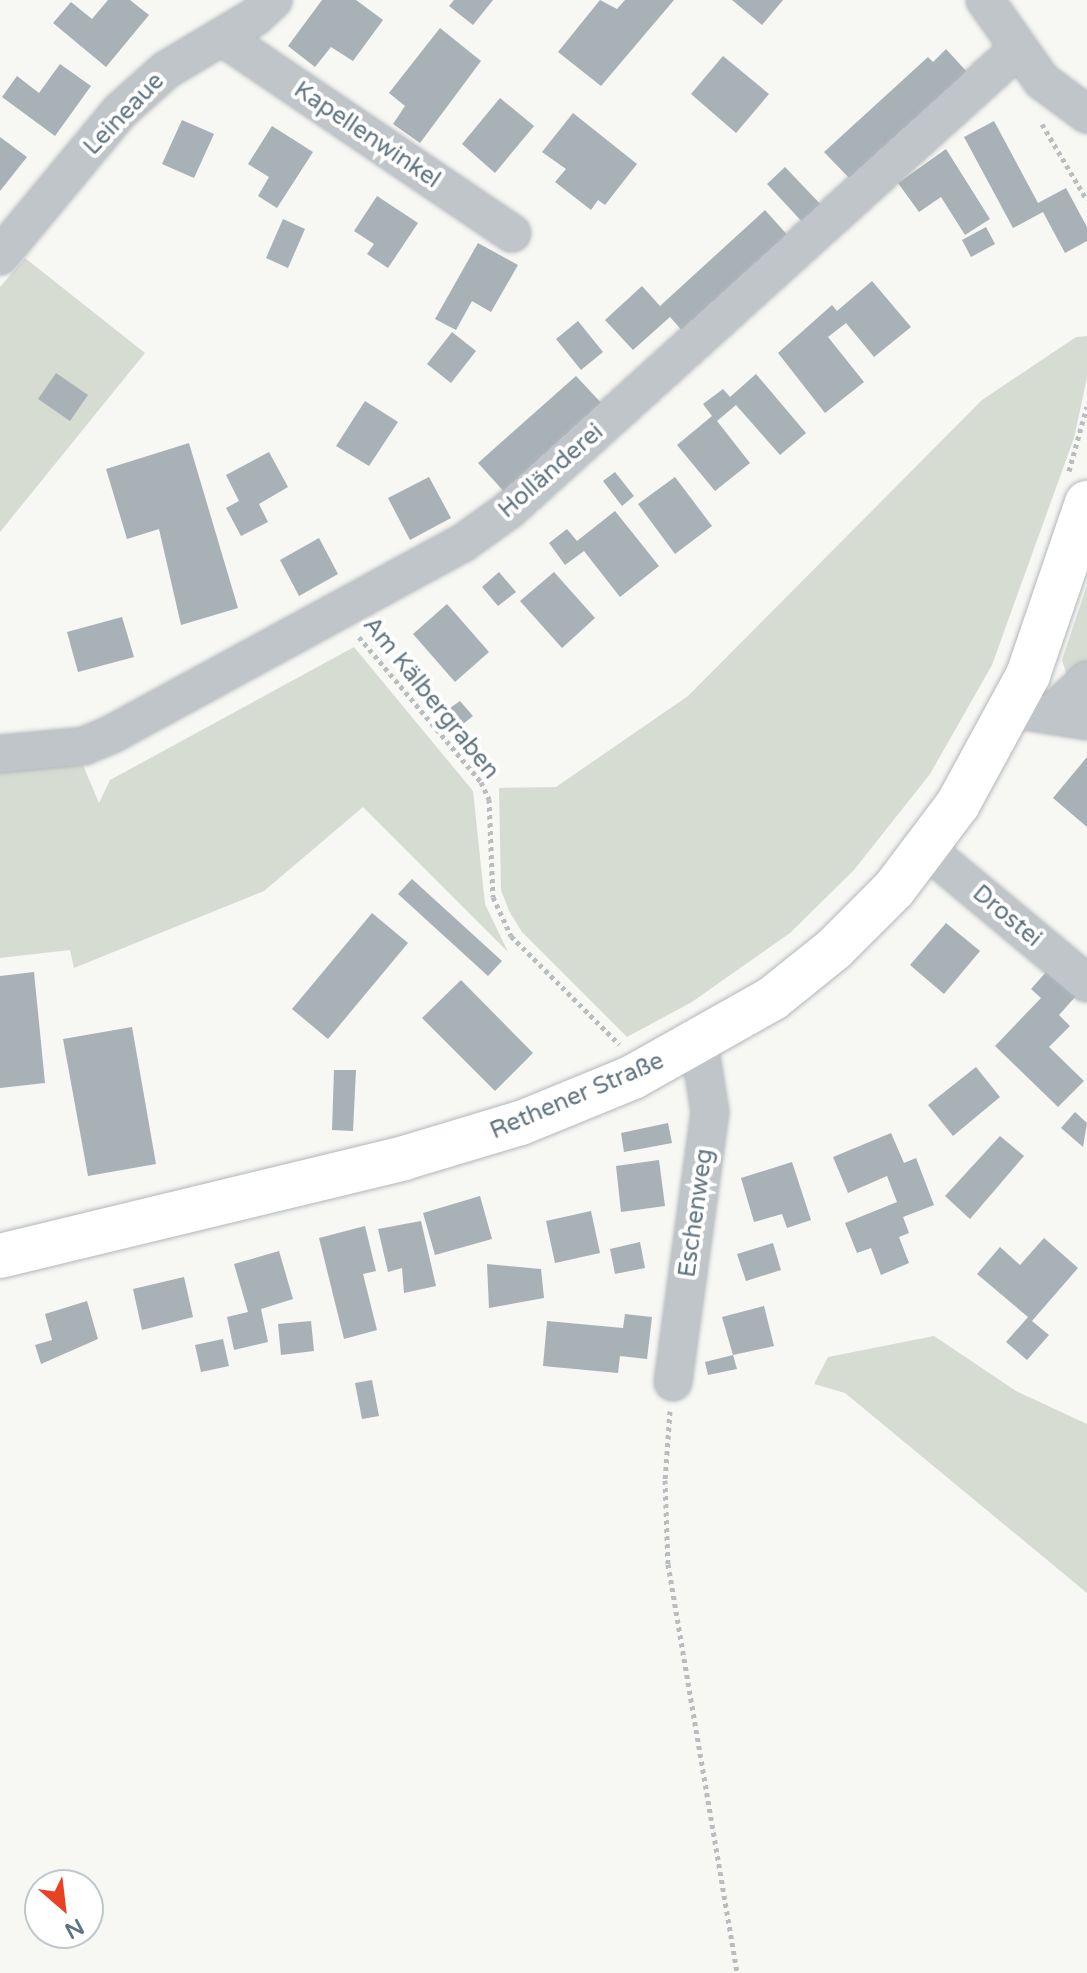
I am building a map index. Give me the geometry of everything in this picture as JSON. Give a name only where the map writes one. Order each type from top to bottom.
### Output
[{"type":"main road","name":"Rethener Straße","points":[[0,1256],[463,1142],[578,1101],[699,1043],[773,998],[834,949],[926,849],[1031,712],[1044,634],[1076,493]]},
{"type":"street","name":"Leineaue","points":[[0,256],[119,112],[166,70],[222,37],[273,0]]},
{"type":"street","points":[[985,0],[1017,50],[1042,81],[1087,114]]},
{"type":"street","name":"Kapellenwinkel","points":[[222,37],[512,233]]},
{"type":"street","name":"Holländerei","points":[[0,754],[84,746],[463,543],[509,510],[1017,50]]},
{"type":"street","points":[[1031,712],[1087,680]]},
{"type":"street","points":[[1031,712],[1087,721]]},
{"type":"street","name":"Drostei","points":[[926,849],[1087,983]]},
{"type":"street","name":"Eschenweg","points":[[673,1382],[710,1112],[699,1043]]},
{"type":"path","points":[[1035,113],[1087,200]]},
{"type":"path","points":[[1076,493],[1087,406]]},
{"type":"path","name":"Am Kälbergraben","points":[[337,612],[481,782],[489,799],[493,897],[511,936],[623,1048]]},
{"type":"path","points":[[608,1054],[635,1041]]},
{"type":"path","points":[[673,1382],[665,1480],[668,1564],[737,1973]]},
{"type":"shaded area","points":[[25,258],[145,353],[0,532],[0,287]]},
{"type":"shaded area","points":[[1087,336],[1087,378],[1074,438],[992,665],[930,774],[854,870],[790,933],[692,1002],[627,1037],[522,932],[509,911],[501,890],[499,788],[556,787],[688,696],[982,400],[1076,337]]},
{"type":"shaded area","points":[[1087,585],[1087,666],[1067,676],[1062,660]]},
{"type":"shaded area","points":[[354,647],[473,791],[485,904],[508,952],[363,807],[264,891],[74,968],[70,950],[0,958],[0,770],[83,765],[99,803],[110,780]]},
{"type":"shaded area","points":[[934,1336],[1016,1391],[1087,1424],[1087,1593],[845,1393],[814,1384],[828,1357]]},
{"type":"building","points":[[108,0],[130,0],[149,15],[106,67],[53,23],[71,2],[92,19]]},
{"type":"building","points":[[322,0],[356,0],[383,20],[353,61],[331,47],[315,67],[288,46]]},
{"type":"building","points":[[454,0],[493,0],[473,25],[449,6]]},
{"type":"building","points":[[600,0],[617,9],[625,0],[674,0],[601,86],[558,52]]},
{"type":"building","points":[[732,0],[783,0],[762,25]]},
{"type":"building","points":[[440,28],[481,61],[420,143],[393,124],[405,106],[389,93]]},
{"type":"building","points":[[946,49],[968,73],[854,183],[824,152],[928,57],[933,62]]},
{"type":"building","points":[[723,56],[769,94],[736,133],[691,94]]},
{"type":"building","points":[[60,64],[91,86],[55,136],[2,97],[17,76],[39,93]]},
{"type":"building","points":[[500,98],[534,126],[495,173],[462,144]]},
{"type":"building","points":[[573,113],[637,164],[605,205],[598,200],[591,210],[555,182],[566,169],[542,152]]},
{"type":"building","points":[[182,120],[214,134],[194,178],[162,164]]},
{"type":"building","points":[[994,121],[1038,203],[1066,188],[1087,227],[1087,241],[1065,253],[1043,212],[1013,228],[964,137]]},
{"type":"building","points":[[272,126],[313,152],[277,208],[258,196],[269,177],[248,164]]},
{"type":"building","points":[[0,137],[27,157],[0,191]]},
{"type":"building","points":[[946,149],[990,219],[965,235],[941,197],[919,212],[898,183]]},
{"type":"building","points":[[785,167],[825,209],[806,226],[767,184]]},
{"type":"building","points":[[377,196],[418,223],[388,268],[367,254],[374,244],[354,231]]},
{"type":"building","points":[[765,210],[791,239],[686,335],[670,317],[633,350],[605,320],[642,286],[660,306]]},
{"type":"building","points":[[283,219],[305,229],[288,268],[266,258]]},
{"type":"building","points":[[986,227],[995,244],[971,257],[962,240]]},
{"type":"building","points":[[478,243],[518,265],[491,312],[472,301],[456,330],[435,319]]},
{"type":"building","points":[[872,281],[911,327],[874,357],[846,323],[828,337],[864,382],[825,413],[778,353],[832,305],[837,311]]},
{"type":"building","points":[[578,321],[603,352],[581,370],[556,339]]},
{"type":"building","points":[[452,332],[476,351],[451,383],[427,364]]},
{"type":"building","points":[[56,373],[88,395],[70,421],[38,399]]},
{"type":"building","points":[[756,374],[806,433],[780,455],[736,405],[717,421],[750,463],[715,491],[677,445],[712,416],[703,404],[723,389],[730,397]]},
{"type":"building","points":[[576,376],[605,407],[507,495],[478,463]]},
{"type":"building","points":[[365,401],[398,422],[369,466],[336,446]]},
{"type":"building","points":[[189,443],[238,608],[181,625],[159,529],[127,539],[106,469]]},
{"type":"building","points":[[269,452],[288,487],[259,504],[268,522],[241,536],[226,508],[239,501],[226,475]]},
{"type":"building","points":[[615,472],[634,496],[622,506],[603,481]]},
{"type":"building","points":[[429,477],[451,518],[410,540],[388,498]]},
{"type":"building","points":[[675,477],[712,526],[675,554],[638,504]]},
{"type":"building","points":[[615,511],[659,566],[620,597],[584,551],[565,565],[549,543],[567,529],[577,541]]},
{"type":"building","points":[[319,538],[338,574],[299,596],[280,560]]},
{"type":"building","points":[[499,572],[516,592],[498,606],[482,587]]},
{"type":"building","points":[[554,572],[595,618],[562,648],[520,601]]},
{"type":"building","points":[[447,604],[489,652],[455,682],[413,634]]},
{"type":"building","points":[[122,617],[134,657],[78,672],[67,632]]},
{"type":"building","points":[[460,701],[473,716],[463,724],[450,708]]},
{"type":"building","points":[[1087,757],[1087,827],[1053,798]]},
{"type":"building","points":[[412,879],[502,961],[488,976],[398,894]]},
{"type":"building","points":[[372,913],[408,943],[328,1039],[292,1009]]},
{"type":"building","points":[[946,923],[980,951],[944,994],[910,965]]},
{"type":"building","points":[[1048,970],[1076,996],[1059,1015],[1070,1026],[1049,1047],[1084,1081],[1058,1107],[995,1046],[1041,998],[1031,989]]},
{"type":"building","points":[[34,972],[45,1083],[0,1088],[0,976]]},
{"type":"building","points":[[461,980],[533,1053],[495,1091],[422,1018]]},
{"type":"building","points":[[132,1027],[156,1164],[88,1176],[63,1039]]},
{"type":"building","points":[[976,1067],[1000,1097],[953,1136],[928,1105]]},
{"type":"building","points":[[334,1070],[356,1070],[353,1131],[332,1130]]},
{"type":"building","points":[[1075,1112],[1087,1123],[1083,1147],[1061,1128]]},
{"type":"building","points":[[668,1123],[672,1143],[624,1152],[621,1133]]},
{"type":"building","points":[[891,1133],[904,1163],[916,1158],[934,1205],[903,1217],[909,1233],[899,1237],[909,1263],[881,1275],[871,1248],[857,1253],[845,1223],[897,1202],[887,1176],[848,1193],[833,1157]]},
{"type":"building","points":[[1000,1136],[1024,1156],[970,1219],[945,1196]]},
{"type":"building","points":[[659,1160],[665,1206],[621,1212],[616,1166]]},
{"type":"building","points":[[792,1162],[811,1220],[787,1228],[782,1214],[754,1222],[741,1178]]},
{"type":"building","points":[[480,1196],[492,1239],[435,1255],[423,1213]]},
{"type":"building","points":[[591,1211],[600,1253],[555,1263],[546,1221]]},
{"type":"building","points":[[421,1221],[436,1286],[404,1293],[402,1268],[388,1272],[378,1229]]},
{"type":"building","points":[[365,1226],[376,1271],[363,1274],[377,1330],[344,1339],[319,1238]]},
{"type":"building","points":[[1044,1238],[1078,1268],[1032,1321],[1049,1335],[1027,1360],[1006,1342],[1028,1317],[977,1274],[1000,1247],[1020,1265]]},
{"type":"building","points":[[640,1242],[645,1268],[615,1274],[610,1249]]},
{"type":"building","points":[[773,1243],[781,1270],[746,1281],[737,1254]]},
{"type":"building","points":[[279,1251],[293,1299],[261,1309],[268,1342],[234,1350],[227,1317],[248,1312],[234,1264]]},
{"type":"building","points":[[487,1264],[541,1269],[544,1298],[489,1308]]},
{"type":"building","points":[[184,1277],[193,1317],[142,1330],[133,1289]]},
{"type":"building","points":[[87,1301],[98,1339],[41,1364],[35,1345],[52,1340],[45,1314]]},
{"type":"building","points":[[764,1306],[774,1346],[733,1355],[722,1317]]},
{"type":"building","points":[[625,1314],[652,1317],[647,1359],[620,1356],[618,1373],[543,1366],[547,1321],[623,1328]]},
{"type":"building","points":[[311,1321],[314,1351],[281,1355],[278,1324]]},
{"type":"building","points":[[223,1339],[229,1366],[201,1372],[195,1345]]},
{"type":"building","points":[[733,1355],[737,1369],[708,1375],[705,1362]]},
{"type":"building","points":[[372,1380],[379,1416],[362,1419],[355,1383]]}]
